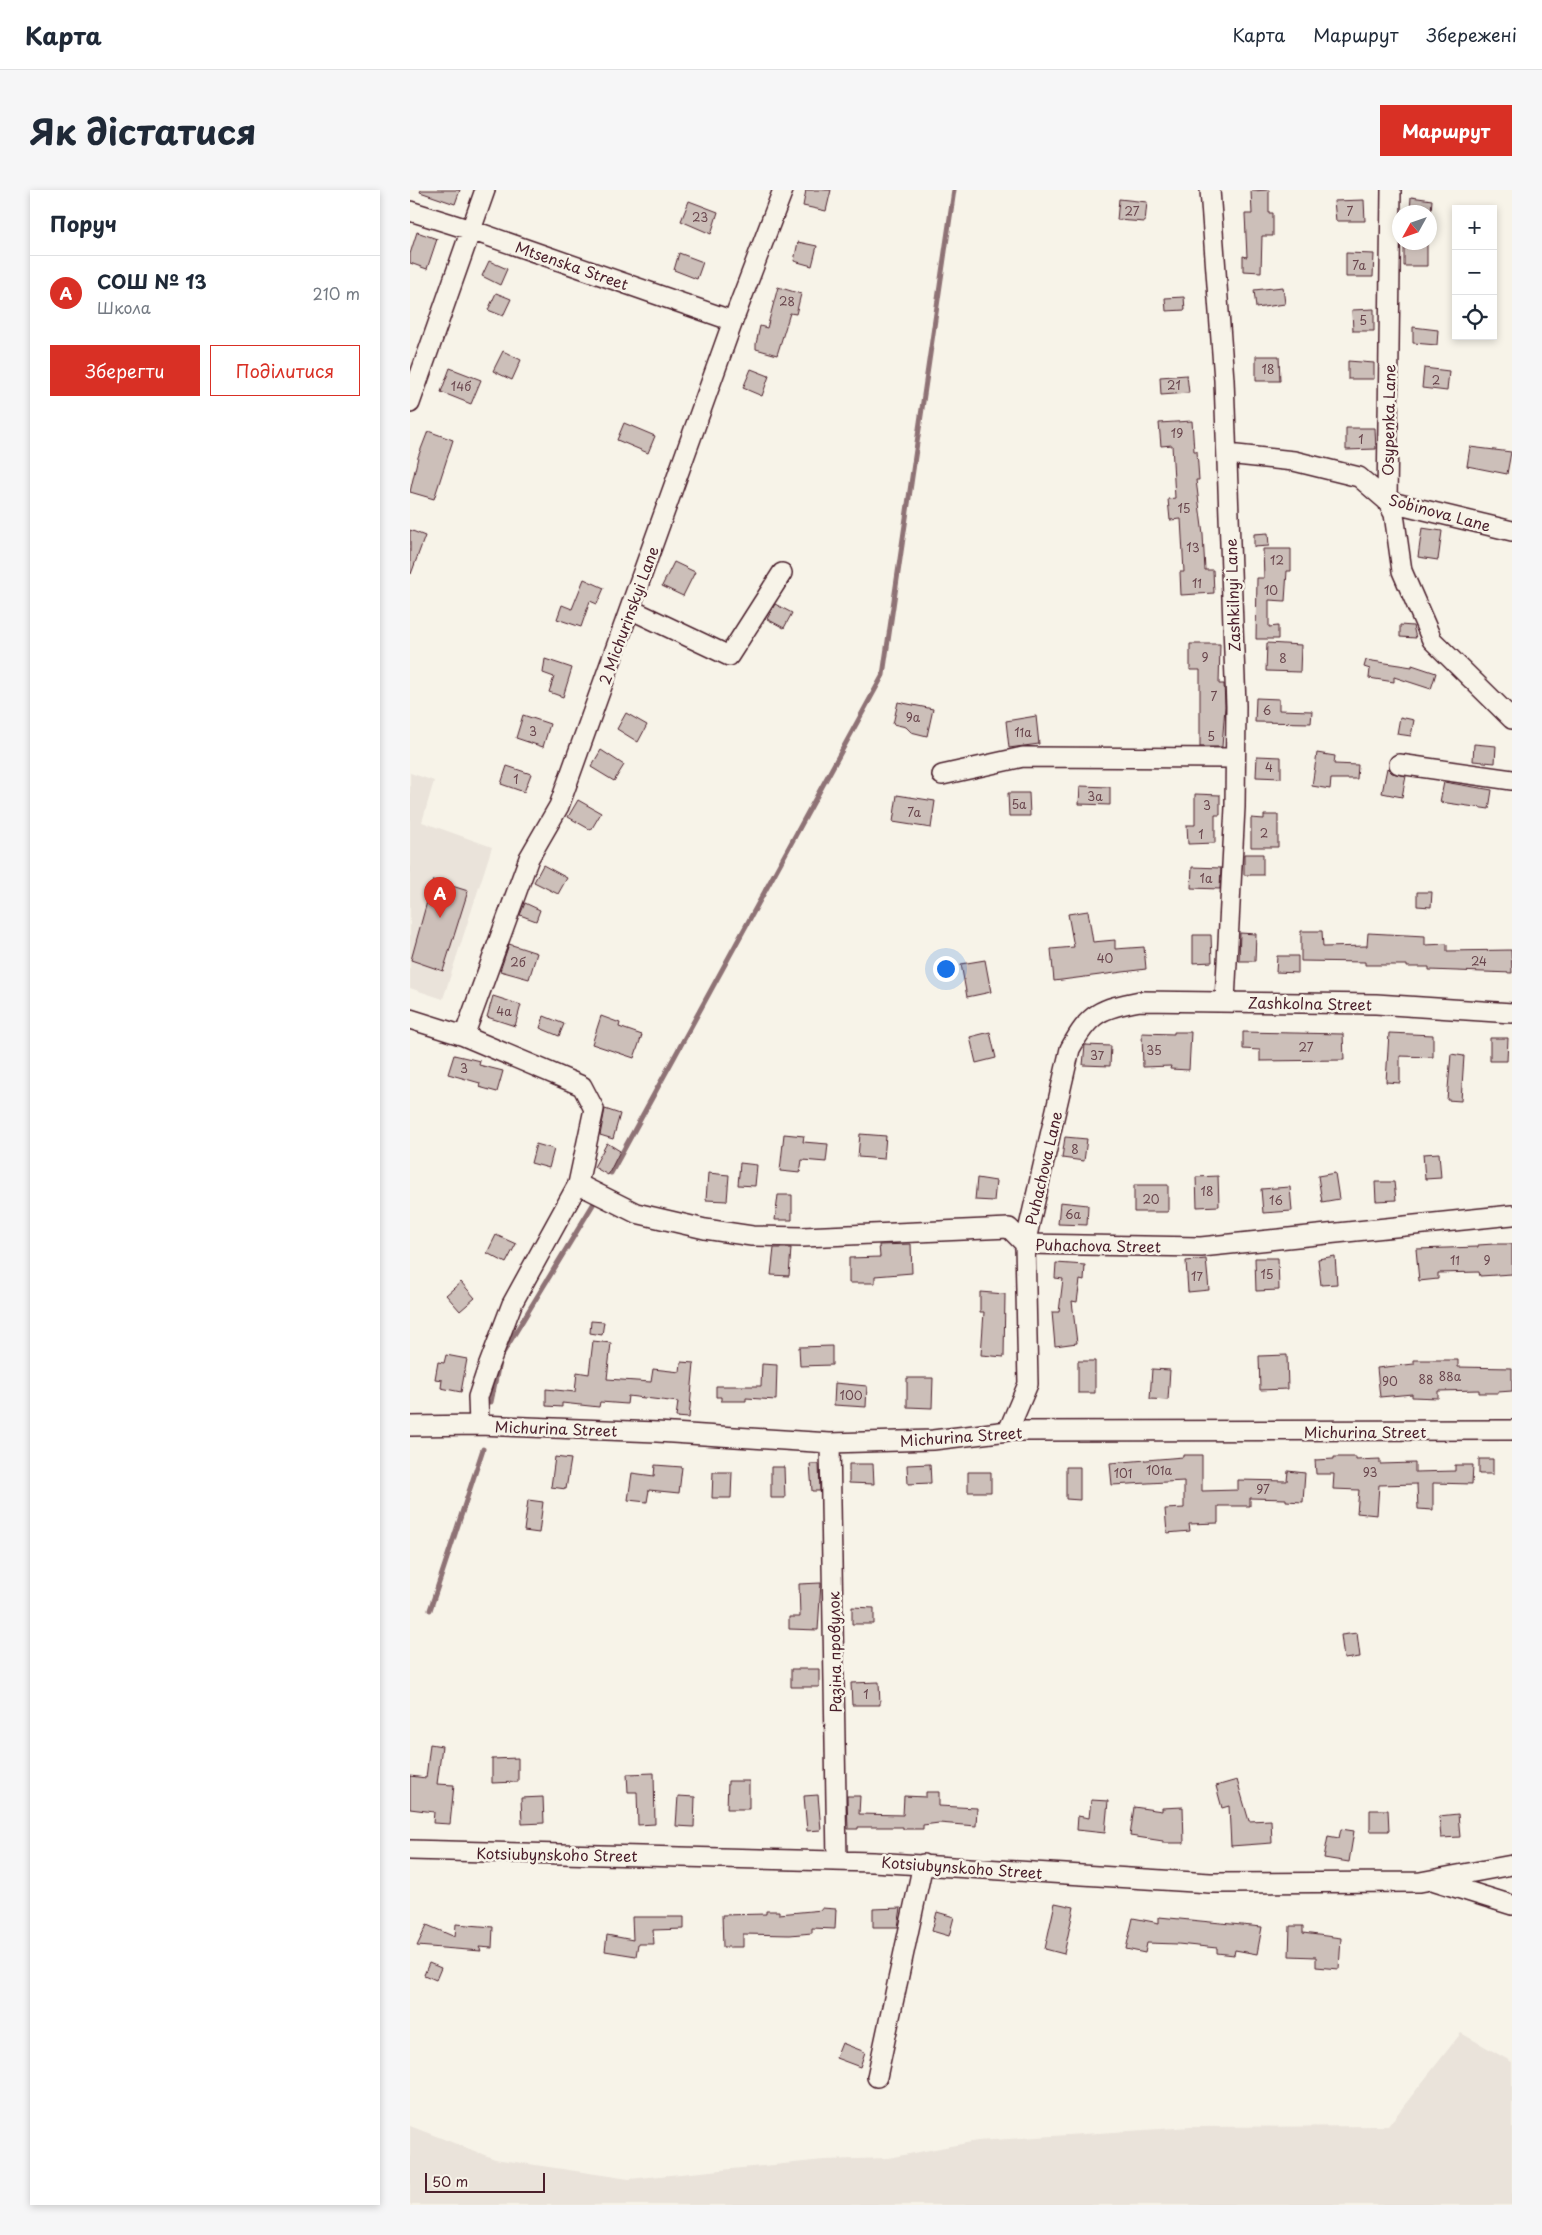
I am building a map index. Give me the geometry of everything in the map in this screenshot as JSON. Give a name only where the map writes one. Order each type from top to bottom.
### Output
[{"type":"street","points":[[410,403],[484,190]]},
{"type":"street","name":"2 Michurinskyi Lane","points":[[464,1036],[528,858],[559,806],[733,320],[783,190]]},
{"type":"street","name":"Zashkilnyi Lane","points":[[1210,190],[1224,380],[1236,706],[1235,807],[1225,1001]]},
{"type":"street","name":"Osypenka Lane","points":[[1391,190],[1386,501],[1394,514],[1402,571],[1432,640],[1512,720]]},
{"type":"street","name":"Mtsenska Street","points":[[410,211],[471,230],[733,320]]},
{"type":"street","name":"Sobinova Lane","points":[[1227,454],[1294,461],[1359,477],[1386,501],[1512,531]]},
{"type":"street","points":[[630,609],[729,656],[782,573]]},
{"type":"street","points":[[942,775],[1023,757],[1234,758]]},
{"type":"street","points":[[1399,764],[1512,780]]},
{"type":"street","name":"Zashkolna Street","points":[[1108,1007],[1140,1001],[1225,1001],[1376,1004],[1512,1013]]},
{"type":"street","name":"Puhachova Lane","points":[[1008,1431],[1028,1384],[1026,1244],[1070,1049],[1083,1025],[1108,1007]]},
{"type":"street","points":[[410,1019],[464,1036],[582,1086],[594,1108],[578,1184],[512,1304],[478,1397],[479,1425]]},
{"type":"street","name":"Puhachova Street","points":[[578,1184],[636,1212],[705,1229],[752,1236],[803,1237],[1009,1228],[1026,1244],[1202,1247],[1512,1215]]},
{"type":"street","name":"Michurina Street","points":[[410,1426],[479,1425],[657,1432],[830,1443],[933,1440],[1008,1431],[1512,1430]]},
{"type":"street","name":"Разіна провулок","points":[[830,1443],[837,1861]]},
{"type":"street","name":"Kotsiubynskoho Street","points":[[410,1850],[923,1864],[1210,1883],[1420,1882],[1512,1865]]},
{"type":"street","points":[[878,2077],[923,1864]]},
{"type":"street","points":[[1431,1880],[1512,1905]]},
{"type":"shaded area","points":[[410,773],[434,781],[422,822],[492,847],[443,999],[410,988]]},
{"type":"shaded area","points":[[1461,2033],[1512,2062],[1512,2205],[410,2205],[410,2126],[495,2159],[629,2179],[824,2160],[888,2158],[977,2141],[1191,2127],[1388,2126]]},
{"type":"building","points":[[421,190],[460,190],[455,204],[420,192]]},
{"type":"building","points":[[806,190],[831,190],[826,211],[803,206]]},
{"type":"building","points":[[1269,190],[1269,213],[1273,213],[1273,236],[1262,236],[1261,272],[1243,271],[1243,256],[1247,257],[1245,214],[1252,214],[1251,191]]},
{"type":"building","points":[[1411,197],[1432,200],[1432,205],[1410,205]]},
{"type":"building","points":[[1119,199],[1147,202],[1145,222],[1117,220]]},
{"type":"building","points":[[1364,200],[1365,221],[1336,221],[1334,201]]},
{"type":"building","points":[[689,201],[718,212],[711,234],[681,221]]},
{"type":"building","points":[[417,232],[437,239],[427,269],[410,263],[410,254]]},
{"type":"building","points":[[798,242],[817,246],[812,266],[794,261]]},
{"type":"building","points":[[1404,250],[1427,250],[1427,266],[1404,266]]},
{"type":"building","points":[[679,253],[703,262],[697,279],[674,270]]},
{"type":"building","points":[[1346,253],[1374,254],[1373,277],[1346,277]]},
{"type":"building","points":[[489,261],[507,269],[500,285],[482,276]]},
{"type":"building","points":[[778,287],[801,294],[796,314],[790,313],[777,355],[756,349],[756,344],[760,326],[767,328]]},
{"type":"building","points":[[1283,287],[1285,304],[1256,308],[1254,290]]},
{"type":"building","points":[[496,293],[511,299],[503,316],[488,310]]},
{"type":"building","points":[[1184,297],[1185,310],[1166,311],[1165,298]]},
{"type":"building","points":[[1374,309],[1374,331],[1353,331],[1352,310]]},
{"type":"building","points":[[1413,327],[1438,330],[1437,345],[1413,343]]},
{"type":"building","points":[[503,351],[521,360],[512,380],[493,371]]},
{"type":"building","points":[[1256,356],[1279,356],[1280,381],[1256,381]]},
{"type":"building","points":[[1348,361],[1374,363],[1374,379],[1348,379]]},
{"type":"building","points":[[450,368],[481,380],[471,404],[441,392]]},
{"type":"building","points":[[1424,368],[1449,371],[1447,391],[1422,388]]},
{"type":"building","points":[[751,369],[769,376],[762,396],[743,388]]},
{"type":"building","points":[[1187,375],[1189,393],[1161,395],[1160,377]]},
{"type":"building","points":[[1192,421],[1194,451],[1197,451],[1199,480],[1196,480],[1205,570],[1213,570],[1214,593],[1181,595],[1180,572],[1184,572],[1181,519],[1170,520],[1168,499],[1175,498],[1172,445],[1161,446],[1159,423]]},
{"type":"building","points":[[624,423],[655,436],[648,453],[617,440]]},
{"type":"building","points":[[1346,428],[1375,428],[1376,449],[1346,450]]},
{"type":"building","points":[[428,431],[453,440],[434,499],[410,492],[418,457]]},
{"type":"building","points":[[1470,447],[1511,452],[1507,474],[1467,466]]},
{"type":"building","points":[[1422,528],[1442,531],[1438,560],[1418,557]]},
{"type":"building","points":[[410,530],[425,536],[411,574],[410,573]]},
{"type":"building","points":[[1268,533],[1269,546],[1254,547],[1254,534]]},
{"type":"building","points":[[1263,549],[1291,549],[1291,571],[1287,571],[1285,601],[1269,600],[1269,627],[1278,626],[1278,639],[1256,639],[1257,578],[1264,578]]},
{"type":"building","points":[[674,562],[695,572],[683,596],[662,586]]},
{"type":"building","points":[[584,579],[604,588],[597,604],[590,601],[581,627],[557,619],[562,605],[572,609]]},
{"type":"building","points":[[775,604],[792,613],[784,628],[767,619]]},
{"type":"building","points":[[1400,625],[1413,626],[1416,638],[1400,637]]},
{"type":"building","points":[[1267,643],[1301,645],[1300,672],[1266,671]]},
{"type":"building","points":[[1190,644],[1220,644],[1219,684],[1224,684],[1225,706],[1222,747],[1200,747],[1200,670],[1190,670]]},
{"type":"building","points":[[545,659],[572,668],[563,697],[549,692],[554,677],[543,673]]},
{"type":"building","points":[[1366,660],[1412,667],[1412,665],[1436,673],[1431,689],[1394,677],[1394,682],[1369,678],[1370,669],[1364,667]]},
{"type":"building","points":[[1256,698],[1279,699],[1279,710],[1312,711],[1311,723],[1255,722]]},
{"type":"building","points":[[898,702],[933,709],[927,736],[911,732],[906,727],[893,724]]},
{"type":"building","points":[[626,713],[647,725],[638,742],[617,729]]},
{"type":"building","points":[[523,715],[550,724],[543,747],[516,738]]},
{"type":"building","points":[[1036,716],[1039,744],[1009,748],[1006,721]]},
{"type":"building","points":[[1400,717],[1414,720],[1411,736],[1397,734]]},
{"type":"building","points":[[1474,744],[1496,746],[1495,763],[1473,761]]},
{"type":"building","points":[[601,750],[624,765],[614,781],[591,767]]},
{"type":"building","points":[[1317,753],[1335,756],[1334,764],[1358,765],[1357,779],[1331,779],[1330,789],[1312,786]]},
{"type":"building","points":[[1257,756],[1281,757],[1281,778],[1256,777]]},
{"type":"building","points":[[507,766],[531,774],[524,792],[501,784]]},
{"type":"building","points":[[1387,768],[1392,773],[1406,776],[1402,797],[1382,793]]},
{"type":"building","points":[[1444,782],[1492,790],[1489,809],[1440,802]]},
{"type":"building","points":[[1080,786],[1110,787],[1110,805],[1079,804]]},
{"type":"building","points":[[1008,793],[1029,793],[1030,816],[1009,816]]},
{"type":"building","points":[[1195,794],[1220,795],[1220,815],[1215,815],[1215,843],[1188,844],[1187,825],[1195,825]]},
{"type":"building","points":[[897,795],[935,801],[931,828],[893,822]]},
{"type":"building","points":[[578,800],[601,813],[591,830],[568,817]]},
{"type":"building","points":[[1264,815],[1278,815],[1278,847],[1251,847],[1251,818],[1264,819]]},
{"type":"building","points":[[1244,854],[1263,854],[1263,875],[1244,875]]},
{"type":"building","points":[[543,865],[567,878],[558,894],[534,882]]},
{"type":"building","points":[[1192,867],[1221,868],[1220,889],[1191,888]]},
{"type":"building","points":[[433,880],[468,891],[443,971],[411,960]]},
{"type":"building","points":[[1417,892],[1432,892],[1431,907],[1417,906]]},
{"type":"building","points":[[525,903],[540,910],[536,921],[520,915]]},
{"type":"building","points":[[1088,911],[1093,942],[1115,940],[1115,949],[1144,947],[1146,969],[1054,981],[1051,949],[1074,947],[1068,914]]},
{"type":"building","points":[[1301,931],[1322,931],[1323,947],[1367,946],[1368,933],[1425,936],[1425,945],[1447,944],[1447,951],[1511,950],[1512,973],[1429,970],[1429,967],[1407,967],[1407,965],[1365,965],[1365,962],[1301,961]]},
{"type":"building","points":[[1240,933],[1256,934],[1255,961],[1239,961]]},
{"type":"building","points":[[1193,935],[1211,935],[1212,962],[1193,963]]},
{"type":"building","points":[[509,944],[537,953],[529,979],[500,971]]},
{"type":"building","points":[[1277,956],[1298,956],[1298,973],[1276,972]]},
{"type":"building","points":[[985,960],[991,992],[967,997],[961,964]]},
{"type":"building","points":[[493,996],[521,1005],[515,1026],[487,1017]]},
{"type":"building","points":[[544,1016],[564,1024],[559,1036],[540,1028]]},
{"type":"building","points":[[601,1016],[620,1023],[619,1027],[642,1035],[634,1058],[592,1044]]},
{"type":"building","points":[[990,1032],[996,1058],[976,1063],[970,1037]]},
{"type":"building","points":[[1174,1032],[1191,1032],[1189,1070],[1170,1069],[1171,1066],[1143,1067],[1142,1033],[1174,1034]]},
{"type":"building","points":[[1243,1032],[1343,1034],[1344,1060],[1260,1061],[1260,1050],[1243,1049]]},
{"type":"building","points":[[1389,1033],[1433,1035],[1433,1057],[1400,1056],[1400,1083],[1386,1082]]},
{"type":"building","points":[[1490,1038],[1508,1038],[1507,1061],[1490,1061]]},
{"type":"building","points":[[1085,1045],[1111,1046],[1110,1066],[1083,1065]]},
{"type":"building","points":[[1451,1054],[1464,1056],[1461,1101],[1447,1100]]},
{"type":"building","points":[[454,1055],[480,1061],[479,1065],[503,1071],[497,1092],[479,1087],[480,1083],[448,1074]]},
{"type":"building","points":[[605,1109],[620,1114],[613,1139],[600,1135]]},
{"type":"building","points":[[784,1134],[804,1136],[803,1142],[828,1144],[826,1162],[802,1160],[800,1173],[780,1171]]},
{"type":"building","points":[[860,1134],[886,1136],[884,1159],[858,1157]]},
{"type":"building","points":[[1065,1137],[1087,1139],[1084,1161],[1062,1158]]},
{"type":"building","points":[[607,1143],[620,1151],[608,1175],[594,1167]]},
{"type":"building","points":[[536,1144],[554,1149],[549,1168],[531,1163]]},
{"type":"building","points":[[1439,1153],[1441,1178],[1425,1179],[1423,1154]]},
{"type":"building","points":[[740,1163],[757,1165],[755,1186],[738,1185]]},
{"type":"building","points":[[708,1173],[729,1175],[727,1201],[706,1200]]},
{"type":"building","points":[[1335,1173],[1339,1199],[1322,1202],[1318,1176]]},
{"type":"building","points":[[1218,1176],[1219,1206],[1197,1207],[1196,1177]]},
{"type":"building","points":[[977,1178],[996,1181],[994,1201],[975,1200]]},
{"type":"building","points":[[1375,1182],[1394,1182],[1396,1200],[1376,1201]]},
{"type":"building","points":[[1134,1185],[1168,1185],[1168,1212],[1134,1212]]},
{"type":"building","points":[[1290,1187],[1292,1211],[1263,1213],[1261,1189]]},
{"type":"building","points":[[778,1195],[792,1195],[792,1220],[775,1220]]},
{"type":"building","points":[[1060,1202],[1088,1205],[1087,1225],[1058,1224]]},
{"type":"building","points":[[496,1235],[516,1244],[506,1263],[487,1253]]},
{"type":"building","points":[[911,1244],[912,1273],[875,1276],[875,1283],[849,1283],[849,1258],[880,1257],[879,1245]]},
{"type":"building","points":[[1512,1244],[1512,1274],[1480,1276],[1479,1272],[1438,1273],[1438,1279],[1419,1281],[1416,1249],[1478,1247],[1478,1245]]},
{"type":"building","points":[[774,1248],[791,1248],[789,1276],[771,1275]]},
{"type":"building","points":[[1335,1256],[1337,1284],[1321,1285],[1318,1259]]},
{"type":"building","points":[[1255,1258],[1278,1258],[1279,1290],[1256,1291]]},
{"type":"building","points":[[1206,1259],[1209,1290],[1188,1292],[1186,1261]]},
{"type":"building","points":[[1056,1263],[1085,1265],[1084,1281],[1080,1280],[1077,1302],[1072,1301],[1077,1343],[1055,1346],[1052,1312],[1059,1312],[1063,1279],[1055,1278]]},
{"type":"building","points":[[461,1282],[475,1298],[460,1311],[446,1295]]},
{"type":"building","points":[[980,1292],[1005,1294],[1004,1357],[981,1355],[984,1312],[980,1312]]},
{"type":"building","points":[[591,1321],[604,1322],[602,1335],[590,1333]]},
{"type":"building","points":[[593,1341],[611,1343],[607,1379],[651,1382],[653,1369],[680,1372],[681,1362],[694,1363],[689,1418],[676,1417],[678,1402],[628,1396],[627,1404],[600,1402],[599,1407],[562,1403],[562,1407],[546,1406],[546,1389],[575,1392],[577,1372],[589,1374]]},
{"type":"building","points":[[832,1346],[832,1365],[800,1366],[799,1347]]},
{"type":"building","points":[[446,1355],[467,1359],[461,1392],[441,1388],[442,1380],[435,1379],[438,1362],[444,1363]]},
{"type":"building","points":[[1287,1355],[1288,1389],[1260,1390],[1259,1356]]},
{"type":"building","points":[[1414,1360],[1458,1360],[1458,1367],[1512,1368],[1512,1391],[1479,1393],[1479,1390],[1438,1391],[1438,1398],[1412,1397],[1412,1394],[1380,1397],[1377,1368],[1414,1364]]},
{"type":"building","points":[[1078,1361],[1095,1361],[1095,1393],[1078,1393]]},
{"type":"building","points":[[762,1364],[777,1365],[776,1400],[746,1398],[746,1401],[721,1401],[721,1397],[716,1397],[716,1386],[761,1386]]},
{"type":"building","points":[[1152,1369],[1170,1370],[1168,1400],[1150,1399]]},
{"type":"building","points":[[907,1378],[933,1378],[932,1408],[907,1407]]},
{"type":"building","points":[[835,1383],[867,1386],[866,1407],[834,1405]]},
{"type":"building","points":[[1183,1455],[1202,1455],[1202,1491],[1238,1490],[1238,1480],[1287,1481],[1288,1471],[1305,1473],[1303,1502],[1286,1501],[1286,1499],[1250,1498],[1250,1506],[1218,1506],[1218,1523],[1189,1524],[1190,1531],[1167,1533],[1165,1509],[1184,1508],[1184,1481],[1112,1485],[1110,1463],[1183,1457]]},
{"type":"building","points":[[555,1457],[571,1459],[566,1489],[551,1487]]},
{"type":"building","points":[[1334,1457],[1356,1457],[1356,1460],[1380,1459],[1380,1464],[1415,1463],[1415,1472],[1455,1471],[1455,1465],[1473,1465],[1472,1484],[1433,1483],[1433,1510],[1418,1509],[1417,1484],[1379,1485],[1377,1515],[1357,1513],[1359,1490],[1333,1489],[1334,1474],[1316,1474],[1315,1460],[1334,1459]]},
{"type":"building","points":[[1479,1459],[1493,1459],[1493,1474],[1479,1474]]},
{"type":"building","points":[[810,1464],[819,1464],[820,1491],[812,1491]]},
{"type":"building","points":[[849,1464],[873,1464],[874,1484],[849,1483]]},
{"type":"building","points":[[930,1464],[931,1483],[908,1484],[907,1465]]},
{"type":"building","points":[[655,1465],[682,1467],[679,1493],[649,1490],[647,1502],[628,1500],[632,1473],[654,1476]]},
{"type":"building","points":[[771,1467],[784,1467],[785,1498],[771,1498]]},
{"type":"building","points":[[1066,1467],[1080,1467],[1080,1500],[1066,1499]]},
{"type":"building","points":[[713,1472],[732,1472],[731,1498],[712,1498]]},
{"type":"building","points":[[968,1472],[991,1472],[991,1492],[968,1492]]},
{"type":"building","points":[[528,1500],[543,1502],[539,1533],[524,1531]]},
{"type":"building","points":[[821,1583],[818,1630],[789,1629],[789,1617],[800,1617],[799,1584]]},
{"type":"building","points":[[852,1607],[874,1608],[874,1624],[852,1624]]},
{"type":"building","points":[[1357,1633],[1360,1657],[1344,1659],[1341,1635]]},
{"type":"building","points":[[791,1669],[819,1669],[819,1687],[791,1687]]},
{"type":"building","points":[[879,1682],[880,1705],[852,1705],[851,1683]]},
{"type":"building","points":[[430,1744],[442,1746],[437,1784],[454,1785],[450,1824],[433,1823],[434,1812],[410,1809],[410,1776],[426,1778]]},
{"type":"building","points":[[518,1758],[518,1782],[492,1783],[492,1759]]},
{"type":"building","points":[[654,1773],[655,1824],[638,1825],[637,1792],[628,1792],[627,1774]]},
{"type":"building","points":[[1237,1780],[1249,1821],[1271,1820],[1272,1843],[1231,1846],[1229,1806],[1222,1808],[1216,1786]]},
{"type":"building","points":[[728,1781],[749,1781],[749,1809],[727,1809]]},
{"type":"building","points":[[926,1792],[939,1792],[939,1806],[977,1808],[976,1826],[939,1823],[923,1825],[923,1829],[858,1827],[858,1829],[848,1829],[847,1796],[860,1796],[859,1814],[903,1815],[904,1796],[926,1797]]},
{"type":"building","points":[[818,1795],[821,1830],[807,1831],[804,1796]]},
{"type":"building","points":[[678,1796],[695,1797],[694,1827],[676,1826]]},
{"type":"building","points":[[543,1797],[544,1823],[522,1824],[521,1798]]},
{"type":"building","points":[[1091,1800],[1108,1801],[1105,1833],[1077,1830],[1078,1816],[1089,1818]]},
{"type":"building","points":[[1134,1807],[1162,1811],[1162,1808],[1183,1807],[1184,1843],[1163,1843],[1163,1841],[1130,1836]]},
{"type":"building","points":[[1370,1810],[1388,1810],[1389,1831],[1370,1831]]},
{"type":"building","points":[[1458,1814],[1460,1837],[1441,1838],[1439,1816]]},
{"type":"building","points":[[1341,1829],[1354,1831],[1349,1862],[1324,1858],[1328,1836],[1339,1838]]},
{"type":"building","points":[[1055,1903],[1074,1907],[1064,1954],[1045,1949]]},
{"type":"building","points":[[822,1908],[836,1909],[835,1929],[812,1928],[812,1933],[790,1935],[743,1934],[743,1947],[723,1947],[722,1915],[766,1914],[766,1911],[779,1911],[779,1914],[822,1910]]},
{"type":"building","points":[[901,1908],[898,1927],[873,1927],[873,1909]]},
{"type":"building","points":[[937,1912],[954,1917],[949,1936],[932,1931]]},
{"type":"building","points":[[632,1917],[684,1917],[684,1929],[653,1930],[654,1944],[638,1944],[636,1956],[605,1951],[607,1935],[633,1940]]},
{"type":"building","points":[[1159,1917],[1262,1927],[1257,1954],[1235,1950],[1234,1955],[1217,1953],[1217,1948],[1178,1944],[1147,1943],[1145,1953],[1126,1949],[1133,1918],[1159,1923]]},
{"type":"building","points":[[456,1924],[493,1927],[492,1948],[479,1947],[481,1951],[417,1946],[427,1925],[455,1937]]},
{"type":"building","points":[[1290,1926],[1303,1926],[1303,1933],[1341,1938],[1339,1969],[1316,1967],[1316,1957],[1289,1956]]},
{"type":"building","points":[[429,1963],[441,1968],[436,1980],[424,1975]]},
{"type":"building","points":[[842,2043],[865,2052],[860,2067],[836,2058]]},
{"type":"waterway","points":[[611,1173],[883,675],[954,190]]},
{"type":"waterway","points":[[491,1402],[500,1358],[597,1198]]},
{"type":"waterway","points":[[430,1610],[483,1449]]},
{"type":"place","name":"СОШ № 13","points":[[440,918]]}]
